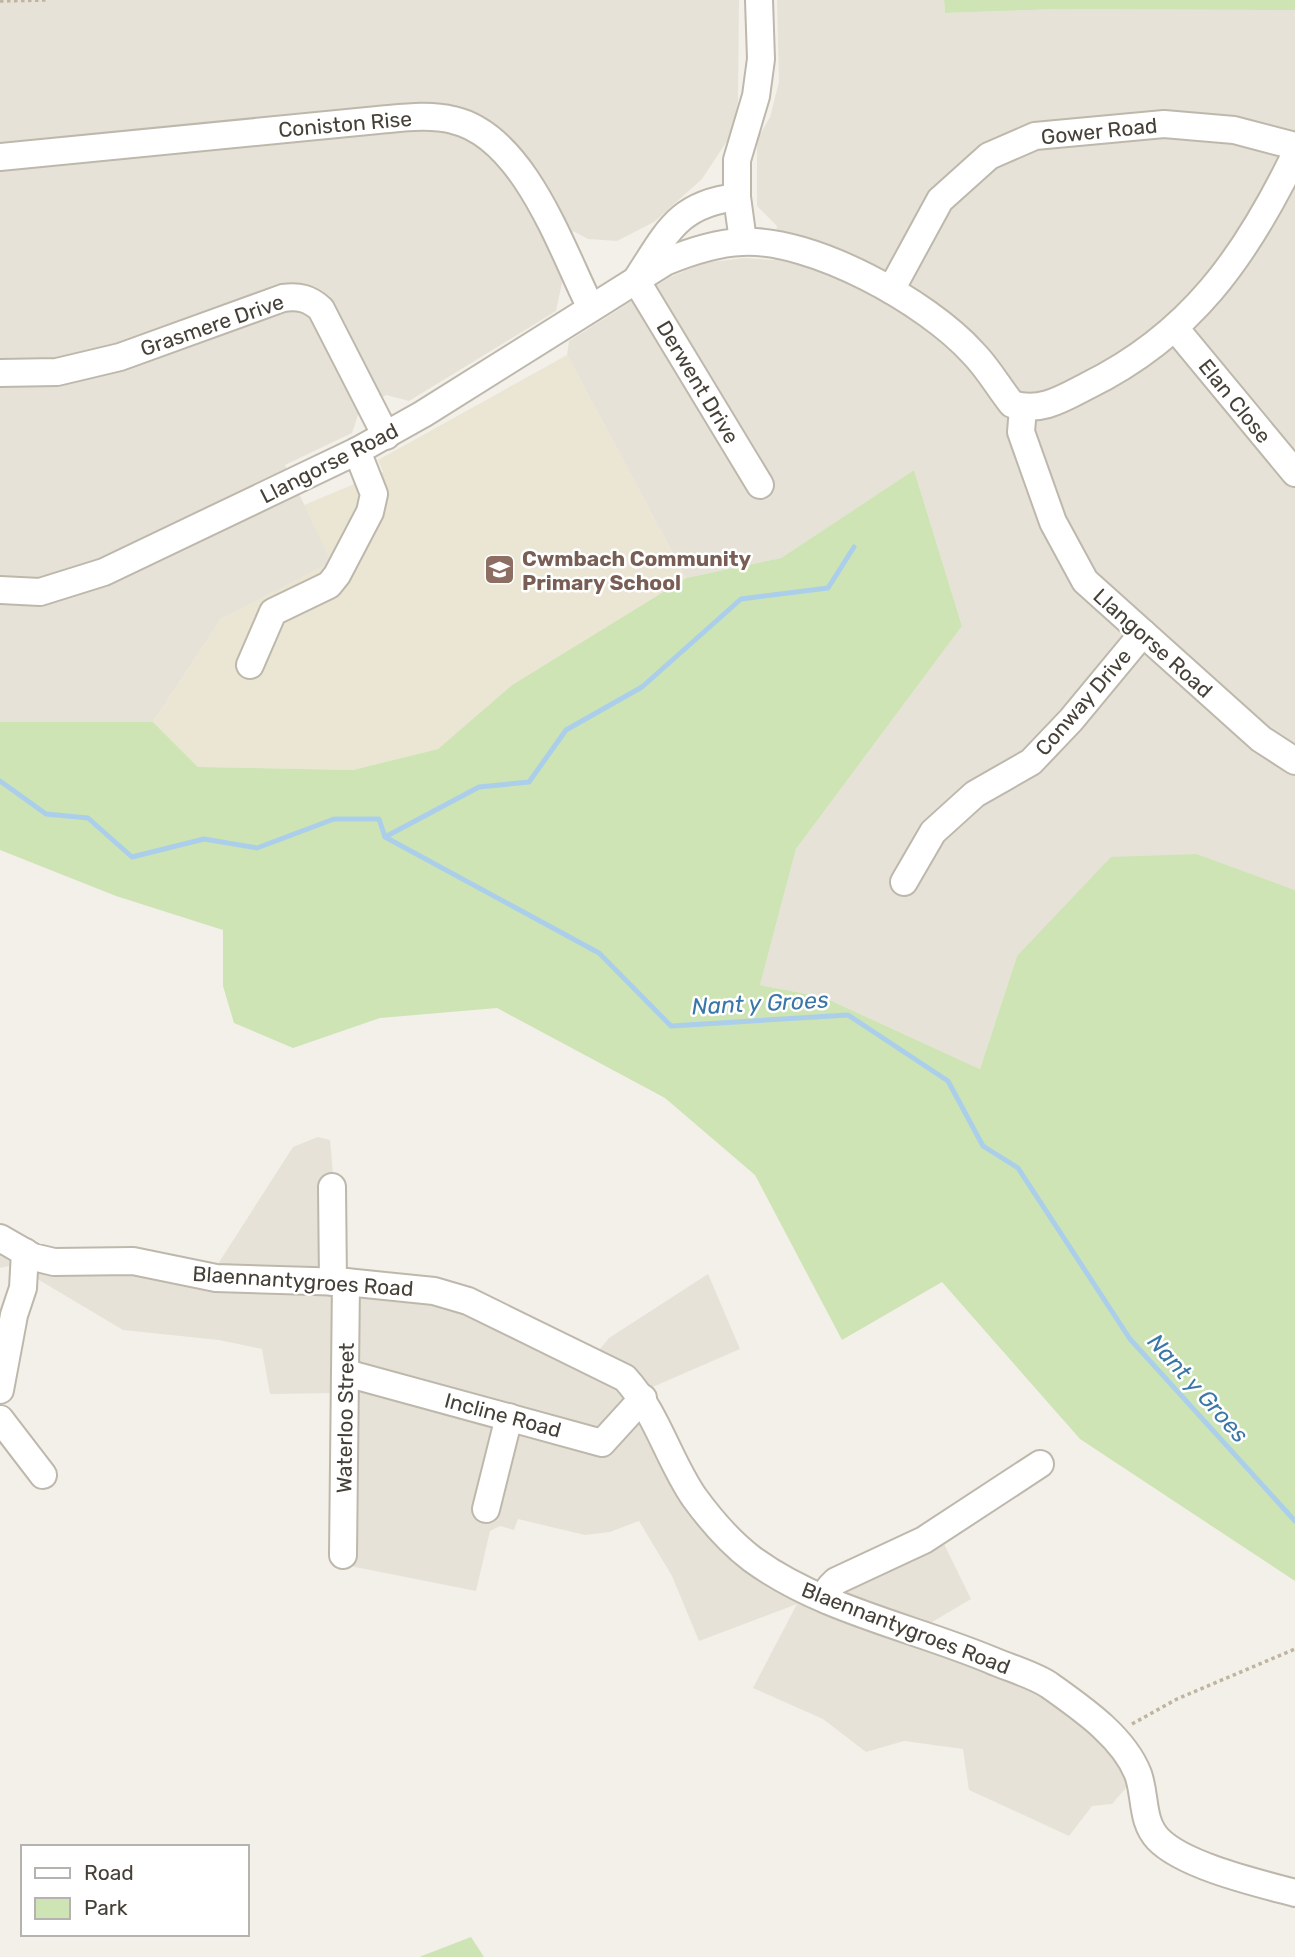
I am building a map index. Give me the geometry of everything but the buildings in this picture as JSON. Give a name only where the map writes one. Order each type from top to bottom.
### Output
[{"type":"street","points":[[743,241],[737,197],[737,160],[756,96],[761,60],[759,0]]},
{"type":"street","name":"Coniston Rise","points":[[0,157],[378,120],[454,120],[480,132],[505,150],[527,180],[590,306]]},
{"type":"street","name":"Gower Road","points":[[891,290],[940,200],[989,156],[1035,136],[1164,124],[1234,130],[1295,146]]},
{"type":"street","points":[[1023,408],[1054,403],[1108,376],[1175,328],[1215,287],[1248,245],[1295,155]]},
{"type":"street","name":"Llangorse Road","points":[[636,279],[690,209],[714,200],[737,197]]},
{"type":"street","name":"Llangorse Road","points":[[0,590],[40,592],[104,572],[386,436],[590,306],[689,252],[743,241],[769,244],[834,261],[891,290],[937,321],[973,353],[1012,404],[1023,408],[1020,419],[1026,445],[1053,522],[1084,582],[1261,739],[1295,761]]},
{"type":"street","name":"Derwent Drive","points":[[636,279],[760,485]]},
{"type":"street","name":"Grasmere Drive","points":[[0,373],[57,372],[120,357],[283,298],[296,297],[311,300],[321,310],[386,436]]},
{"type":"street","name":"Elan Close","points":[[1175,328],[1295,473]]},
{"type":"street","points":[[250,665],[273,612],[329,584],[370,512],[374,495],[357,451]]},
{"type":"street","name":"Conway Drive","points":[[904,882],[933,832],[975,794],[1031,762],[1071,720],[1143,634]]},
{"type":"street","name":"Waterloo Street","points":[[332,1187],[346,1373],[343,1555]]},
{"type":"street","name":"Blaennantygroes Road","points":[[0,1238],[25,1252],[54,1262],[133,1261],[216,1278],[340,1282],[434,1291],[468,1301],[625,1378],[643,1398],[694,1496],[722,1530],[752,1558],[827,1600],[954,1644],[1046,1683],[1095,1720],[1129,1757],[1139,1776],[1146,1819],[1157,1838],[1177,1853],[1244,1879],[1295,1893]]},
{"type":"street","points":[[0,1390],[23,1288],[25,1252]]},
{"type":"street","name":"Incline Road","points":[[346,1373],[602,1443],[643,1398]]},
{"type":"street","points":[[486,1509],[509,1416]]},
{"type":"street","points":[[0,1419],[43,1475]]},
{"type":"street","points":[[827,1600],[830,1587],[836,1581],[925,1541],[1040,1464]]},
{"type":"path","points":[[0,1],[46,0]]},
{"type":"path","points":[[1110,1736],[1177,1699],[1295,1649]]},
{"type":"shaded area","points":[[0,0],[739,0],[738,102],[731,135],[702,179],[654,222],[617,241],[588,239],[573,231],[556,311],[409,401],[386,395],[359,412],[352,433],[285,465],[332,562],[221,619],[153,722],[0,722]]},
{"type":"shaded area","points":[[777,0],[944,0],[945,13],[1057,9],[1295,10],[1295,890],[1197,854],[1017,956],[980,1069],[823,997],[760,985],[796,849],[962,626],[914,470],[781,558],[686,578],[567,355],[569,341],[670,277],[704,263],[744,258],[775,260],[777,226],[757,206],[757,140],[770,117],[779,82]]},
{"type":"shaded area","name":"Cwmbach Community Primary School","points":[[567,355],[686,578],[512,685],[438,749],[353,770],[198,767],[153,722],[221,619],[331,562],[304,505],[383,472],[378,460]]},
{"type":"shaded area","points":[[318,1137],[330,1140],[341,1265],[348,1272],[419,1275],[455,1284],[599,1350],[609,1338],[708,1274],[740,1349],[648,1389],[701,1487],[729,1528],[768,1558],[834,1593],[943,1542],[971,1599],[927,1625],[1030,1664],[1144,1767],[1112,1804],[1092,1806],[1069,1836],[969,1790],[963,1749],[904,1741],[866,1752],[823,1719],[753,1688],[797,1604],[699,1641],[672,1576],[639,1521],[610,1532],[585,1535],[518,1519],[514,1530],[500,1526],[490,1531],[476,1591],[335,1563],[336,1393],[270,1394],[262,1349],[219,1340],[123,1330],[14,1265],[0,1268],[0,1228],[32,1245],[62,1252],[216,1267],[293,1147]]},
{"type":"green space","points":[[944,0],[1295,0],[1295,10],[1057,9],[945,13]]},
{"type":"green space","points":[[914,470],[962,626],[796,849],[760,985],[823,997],[980,1069],[1017,956],[1111,857],[1197,854],[1295,890],[1295,1581],[1080,1439],[942,1282],[842,1340],[755,1175],[665,1098],[497,1008],[380,1018],[293,1048],[234,1023],[223,986],[223,930],[116,896],[0,850],[0,722],[153,722],[198,767],[353,770],[438,749],[512,685],[686,578],[781,558]]},
{"type":"green space","points":[[471,1937],[484,1957],[419,1957]]},
{"type":"waterway","points":[[0,781],[46,814],[88,818],[132,857],[204,839],[257,848],[334,819],[379,819],[385,837],[479,787],[529,782],[566,730],[642,687],[741,599],[828,588],[854,547]]},
{"type":"waterway","name":"Nant y Groes","points":[[385,837],[599,953],[671,1026],[848,1015],[948,1081],[983,1146],[1018,1168],[1130,1339],[1295,1521]]},
{"type":"place","name":"Cwmbach Community Primary School","points":[[499,570]]}]
